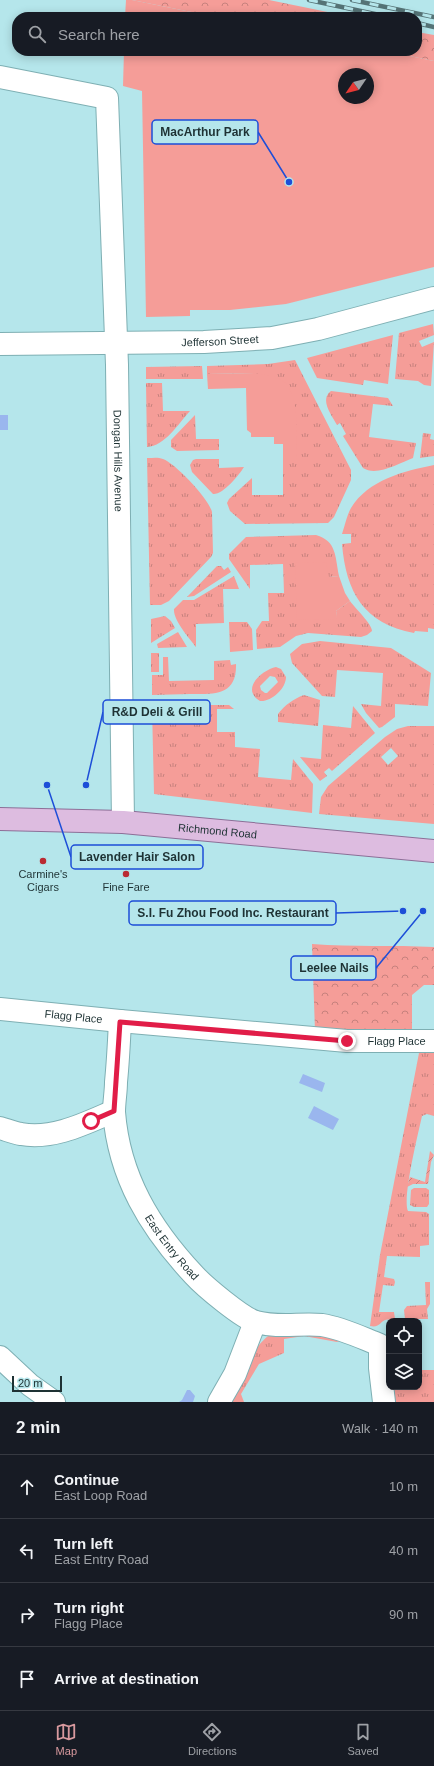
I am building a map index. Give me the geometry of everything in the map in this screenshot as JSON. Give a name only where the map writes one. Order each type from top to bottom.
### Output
[{"type":"main road","name":"Richmond Road","points":[[0,819],[123,822],[434,851]]},
{"type":"street","name":"Dongan Hills Avenue","points":[[0,77],[107,98],[116,342],[123,822]]},
{"type":"street","name":"Jefferson Street","points":[[0,344],[204,342],[272,338],[311,331],[434,298]]},
{"type":"street","name":"Flagg Place","points":[[0,1009],[120,1022],[347,1041],[434,1041]]},
{"type":"street","name":"East Entry Road","points":[[120,1022],[114,1111],[121,1155],[129,1182],[160,1235],[202,1284],[227,1304],[255,1322],[276,1325],[324,1325],[380,1345],[380,1368],[384,1402]]},
{"type":"street","points":[[0,1128],[22,1134],[45,1135],[79,1126],[114,1111]]},
{"type":"street","points":[[219,1402],[235,1374],[255,1322]]},
{"type":"street","points":[[0,1357],[30,1385],[54,1402]]},
{"type":"green space","points":[[126,0],[132,0],[191,12],[125,12]]},
{"type":"green space","points":[[132,0],[269,0],[328,12],[191,12]]},
{"type":"green space","points":[[422,33],[434,35],[434,61],[410,56],[422,56]]},
{"type":"green space","points":[[124,56],[410,56],[434,61],[434,267],[286,304],[230,310],[190,310],[190,316],[146,317],[142,91],[123,86]]},
{"type":"green space","points":[[433,324],[434,335],[419,341],[422,347],[434,342],[431,386],[424,385],[418,381],[395,379],[399,333]]},
{"type":"green space","points":[[393,335],[388,384],[364,380],[363,385],[317,378],[307,358]]},
{"type":"green space","points":[[295,360],[351,470],[351,480],[334,517],[328,523],[245,524],[230,511],[227,503],[229,499],[252,478],[252,495],[283,495],[283,462],[297,462],[255,373],[207,374],[207,366],[268,364]]},
{"type":"green space","points":[[202,366],[203,379],[146,379],[146,367]]},
{"type":"green space","points":[[255,373],[278,378],[289,388],[295,407],[297,462],[283,462],[283,444],[274,444],[274,437],[251,437],[251,433],[247,430],[246,388],[208,389],[207,374]]},
{"type":"green space","points":[[146,383],[162,383],[163,411],[190,411],[165,439],[154,446],[147,447]]},
{"type":"green space","points":[[331,391],[388,398],[393,406],[373,404],[369,437],[416,443],[413,458],[381,470],[375,471],[363,468],[343,436],[346,434],[340,423],[337,425],[328,408],[326,399]]},
{"type":"green space","points":[[195,415],[196,439],[219,439],[219,450],[177,451],[171,447],[171,440]]},
{"type":"green space","points":[[423,433],[431,434],[430,439],[434,440],[434,456],[420,458]]},
{"type":"green space","points":[[147,458],[161,458],[175,467],[205,499],[212,512],[213,553],[211,557],[169,601],[161,605],[150,605]]},
{"type":"green space","points":[[219,459],[219,468],[244,467],[226,488],[213,494],[192,472],[190,465],[193,460]]},
{"type":"green space","points":[[434,465],[434,629],[428,628],[428,632],[415,631],[414,633],[397,629],[382,622],[370,614],[361,603],[353,591],[344,561],[342,544],[351,543],[351,534],[342,534],[351,508],[358,498],[367,490],[388,478],[411,470]]},
{"type":"green space","points":[[316,535],[328,541],[336,556],[339,576],[329,577],[337,618],[336,611],[350,601],[366,620],[372,631],[361,637],[308,633],[296,636],[280,647],[257,649],[256,630],[262,621],[269,621],[268,593],[284,593],[283,564],[250,565],[250,589],[229,559],[229,554],[246,537]]},
{"type":"green space","points":[[326,562],[329,577],[339,576],[345,593],[350,601],[336,611],[337,619],[297,620],[295,563]]},
{"type":"green space","points":[[217,566],[221,566],[224,570],[228,567],[231,572],[194,596],[187,597]]},
{"type":"green space","points":[[234,576],[239,589],[223,589],[224,623],[196,624],[196,647],[176,618],[174,609],[183,600],[194,600]]},
{"type":"green space","points":[[165,616],[171,621],[175,628],[151,643],[151,619]]},
{"type":"green space","points":[[229,622],[247,622],[252,629],[253,650],[230,652]]},
{"type":"green space","points":[[178,632],[187,647],[158,648],[157,644]]},
{"type":"green space","points":[[320,641],[391,648],[431,673],[428,706],[395,704],[395,717],[379,728],[366,713],[361,704],[381,706],[383,673],[337,670],[335,697],[322,696],[292,663],[290,654],[302,644]]},
{"type":"green space","points":[[151,653],[159,653],[159,672],[151,672]]},
{"type":"green space","points":[[163,657],[168,657],[169,681],[214,680],[214,661],[230,660],[231,665],[236,664],[233,682],[228,688],[215,693],[152,695],[152,675],[163,675]]},
{"type":"green space","points":[[276,667],[281,669],[286,677],[285,682],[277,694],[269,699],[260,701],[254,696],[252,691],[253,686],[255,681],[260,676]],"holes":[[[270,676],[275,677],[278,682],[267,693],[261,690],[260,686]]]},
{"type":"green space","points":[[304,695],[320,700],[318,726],[278,722],[278,714],[283,708],[293,700]]},
{"type":"green space","points":[[204,705],[229,705],[234,709],[217,709],[217,732],[235,732],[235,747],[260,749],[258,777],[291,780],[293,759],[313,784],[312,813],[154,794],[152,707],[157,712],[159,721],[204,721]]},
{"type":"green space","points":[[353,706],[375,733],[332,771],[329,768],[324,772],[327,776],[320,781],[300,757],[321,759],[323,725],[351,728]]},
{"type":"green space","points":[[408,726],[434,726],[434,824],[319,814],[321,797],[328,786],[385,737],[397,729]],"holes":[[[391,748],[398,756],[388,765],[381,757]]]},
{"type":"green space","points":[[312,944],[434,947],[434,985],[424,985],[412,995],[412,1032],[315,1031]]},
{"type":"green space","points":[[434,1052],[434,1116],[427,1114],[422,1116],[411,1166],[407,1204],[408,1211],[426,1212],[429,1214],[429,1245],[420,1246],[420,1257],[387,1256],[384,1277],[394,1279],[395,1282],[394,1286],[383,1285],[379,1312],[394,1312],[395,1318],[386,1318],[386,1320],[379,1325],[370,1326],[380,1255],[419,1053]]},
{"type":"green space","points":[[430,1151],[434,1155],[431,1162],[428,1184],[413,1184],[407,1187],[410,1177],[425,1182]]},
{"type":"green space","points":[[414,1188],[426,1188],[429,1190],[429,1204],[427,1207],[414,1207],[410,1205],[411,1190]]},
{"type":"green space","points":[[425,1282],[430,1282],[430,1304],[427,1309],[428,1319],[405,1318],[404,1310],[407,1306],[426,1305]]},
{"type":"green space","points":[[314,1330],[342,1340],[337,1342],[304,1336],[284,1339],[284,1353],[259,1364],[241,1394],[244,1402],[228,1402],[254,1353],[267,1337],[274,1333],[283,1331]]},
{"type":"green space","points":[[422,1370],[434,1370],[434,1402],[395,1402],[394,1390],[422,1390]]},
{"type":"water","points":[[0,415],[8,415],[8,430],[0,430]]},
{"type":"water","points":[[303,1074],[325,1083],[322,1092],[299,1083]]},
{"type":"water","points":[[314,1106],[339,1119],[333,1130],[308,1118]]},
{"type":"water","points":[[187,1390],[190,1390],[195,1396],[193,1402],[179,1402],[182,1400]]},
{"type":"railway","points":[[309,0],[365,12]]},
{"type":"railway","points":[[352,0],[410,12]]},
{"type":"railway","points":[[422,15],[434,17]]},
{"type":"railway","points":[[422,24],[434,27]]},
{"type":"place","name":"MacArthur Park","points":[[289,182]]},
{"type":"place","name":"Lavender Hair Salon","points":[[47,785]]},
{"type":"place","name":"R&D Deli & Grill","points":[[86,785]]},
{"type":"place","name":"Carmine's Cigars","points":[[43,861]]},
{"type":"place","name":"Fine Fare","points":[[126,874]]},
{"type":"place","name":"S.I. Fu Zhou Food Inc. Restaurant","points":[[403,911]]},
{"type":"place","name":"Leelee Nails","points":[[423,911]]},
{"type":"route","points":[[91,1121],[114,1111],[120,1022],[347,1041]]}]
